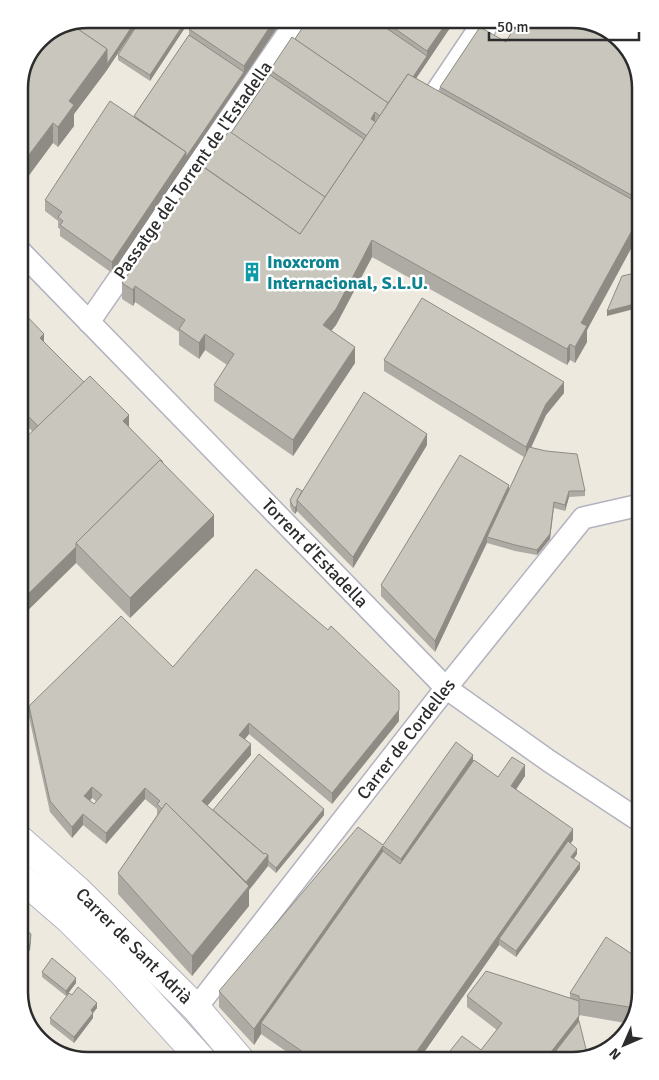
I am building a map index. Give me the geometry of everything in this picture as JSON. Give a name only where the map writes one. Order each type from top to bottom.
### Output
[{"type":"street","name":"Passatge del Torrent de l'Estadella","points":[[89,322],[292,27]]},
{"type":"street","name":"Torrent d'Estadella","points":[[28,259],[446,688],[549,761],[632,815]]},
{"type":"street","name":"Carrer de Cordelles","points":[[196,1008],[446,688],[582,518],[632,507]]},
{"type":"street","name":"Carrer de Sant Adrià","points":[[28,842],[196,1008],[234,1052]]},
{"type":"street","name":"Carrer de Sant Adrià","points":[[28,884],[70,920],[195,1052]]},
{"type":"lane","points":[[429,94],[473,28]]},
{"type":"lane","points":[[475,28],[487,35],[491,28]]},
{"type":"building","points":[[132,27],[107,64],[107,49],[77,29]]},
{"type":"building","points":[[136,27],[182,27],[150,75],[118,55]]},
{"type":"building","points":[[190,27],[269,27],[244,66],[189,29]]},
{"type":"building","points":[[303,27],[386,28],[427,56],[413,77],[408,74],[388,103],[295,39]]},
{"type":"building","points":[[393,28],[443,28],[427,51]]},
{"type":"building","points":[[479,28],[506,42],[514,28],[575,28],[598,34],[617,48],[628,68],[632,88],[632,195],[440,87]]},
{"type":"building","points":[[77,29],[107,49],[69,101],[74,105],[58,127],[53,123],[28,156],[28,84],[32,65],[45,45],[65,32]]},
{"type":"building","points":[[189,35],[244,72],[186,157],[186,152],[134,116]]},
{"type":"building","points":[[292,37],[388,103],[380,116],[375,112],[371,119],[376,122],[367,136],[270,70]]},
{"type":"building","name":"Inoxcrom Internacional, S.L.U.","points":[[408,74],[632,200],[632,231],[581,323],[587,326],[575,347],[570,344],[567,349],[372,240],[336,309],[323,325],[355,347],[293,440],[214,385],[234,354],[205,334],[199,343],[179,329],[185,320],[135,286],[133,290],[122,283],[202,166],[300,234]]},
{"type":"building","points":[[270,75],[364,139],[325,197],[231,133]]},
{"type":"building","points":[[110,101],[186,152],[112,262],[60,225],[63,221],[58,217],[62,212],[45,200]]},
{"type":"building","points":[[229,131],[325,197],[300,234],[204,167]]},
{"type":"building","points":[[632,274],[632,305],[607,311],[622,276]]},
{"type":"building","points":[[422,298],[564,382],[546,404],[526,447],[384,360]]},
{"type":"building","points":[[28,317],[44,334],[40,338],[84,382],[38,426],[28,416]]},
{"type":"building","points":[[90,376],[129,415],[123,421],[163,462],[160,460],[76,543],[76,547],[28,594],[28,435]]},
{"type":"building","points":[[364,392],[427,434],[353,557],[297,500]]},
{"type":"building","points":[[529,447],[546,451],[577,454],[585,491],[569,491],[565,505],[554,502],[550,534],[537,550],[487,537]]},
{"type":"building","points":[[460,455],[509,485],[435,641],[381,585]]},
{"type":"building","points":[[160,460],[214,515],[130,598],[76,543]]},
{"type":"building","points":[[297,488],[302,491],[295,508],[290,500]]},
{"type":"building","points":[[256,569],[328,630],[331,626],[399,691],[399,710],[332,793],[249,723],[239,735],[251,744],[202,801],[264,854],[268,855],[246,882],[166,803],[162,809],[157,804],[160,801],[145,788],[106,833],[83,814],[72,827],[50,801],[29,706],[121,616],[173,667]],"holes":[[[92,787],[102,795],[94,804],[84,796]]]},
{"type":"building","points":[[456,742],[473,755],[401,859],[383,846],[254,1029],[219,991],[358,827],[383,845]]},
{"type":"building","points":[[259,754],[324,809],[276,868],[268,861],[268,855],[264,854],[213,810]]},
{"type":"building","points":[[512,757],[525,765],[511,786],[573,829],[416,1052],[303,1052],[261,1023],[383,851],[400,864],[474,760],[498,777]]},
{"type":"building","points":[[166,803],[249,886],[192,956],[118,873]]},
{"type":"building","points":[[568,841],[577,849],[571,857],[580,863],[516,951],[499,939]]},
{"type":"building","points":[[28,932],[31,934],[28,946]]},
{"type":"building","points":[[606,937],[632,954],[632,992],[629,1007],[579,999],[579,996],[570,993]]},
{"type":"building","points":[[52,958],[76,978],[66,991],[42,972]]},
{"type":"building","points":[[486,971],[579,1001],[579,1016],[551,1052],[449,1052],[462,1036],[481,1050],[502,1023],[467,996]]},
{"type":"building","points":[[78,987],[97,1003],[91,1010],[93,1013],[74,1037],[50,1018],[69,993],[72,995]]},
{"type":"building","points":[[579,1021],[586,1050],[555,1052]]},
{"type":"place","name":"Inoxcrom Internacional, S.L.U.","points":[[252,272]]}]
